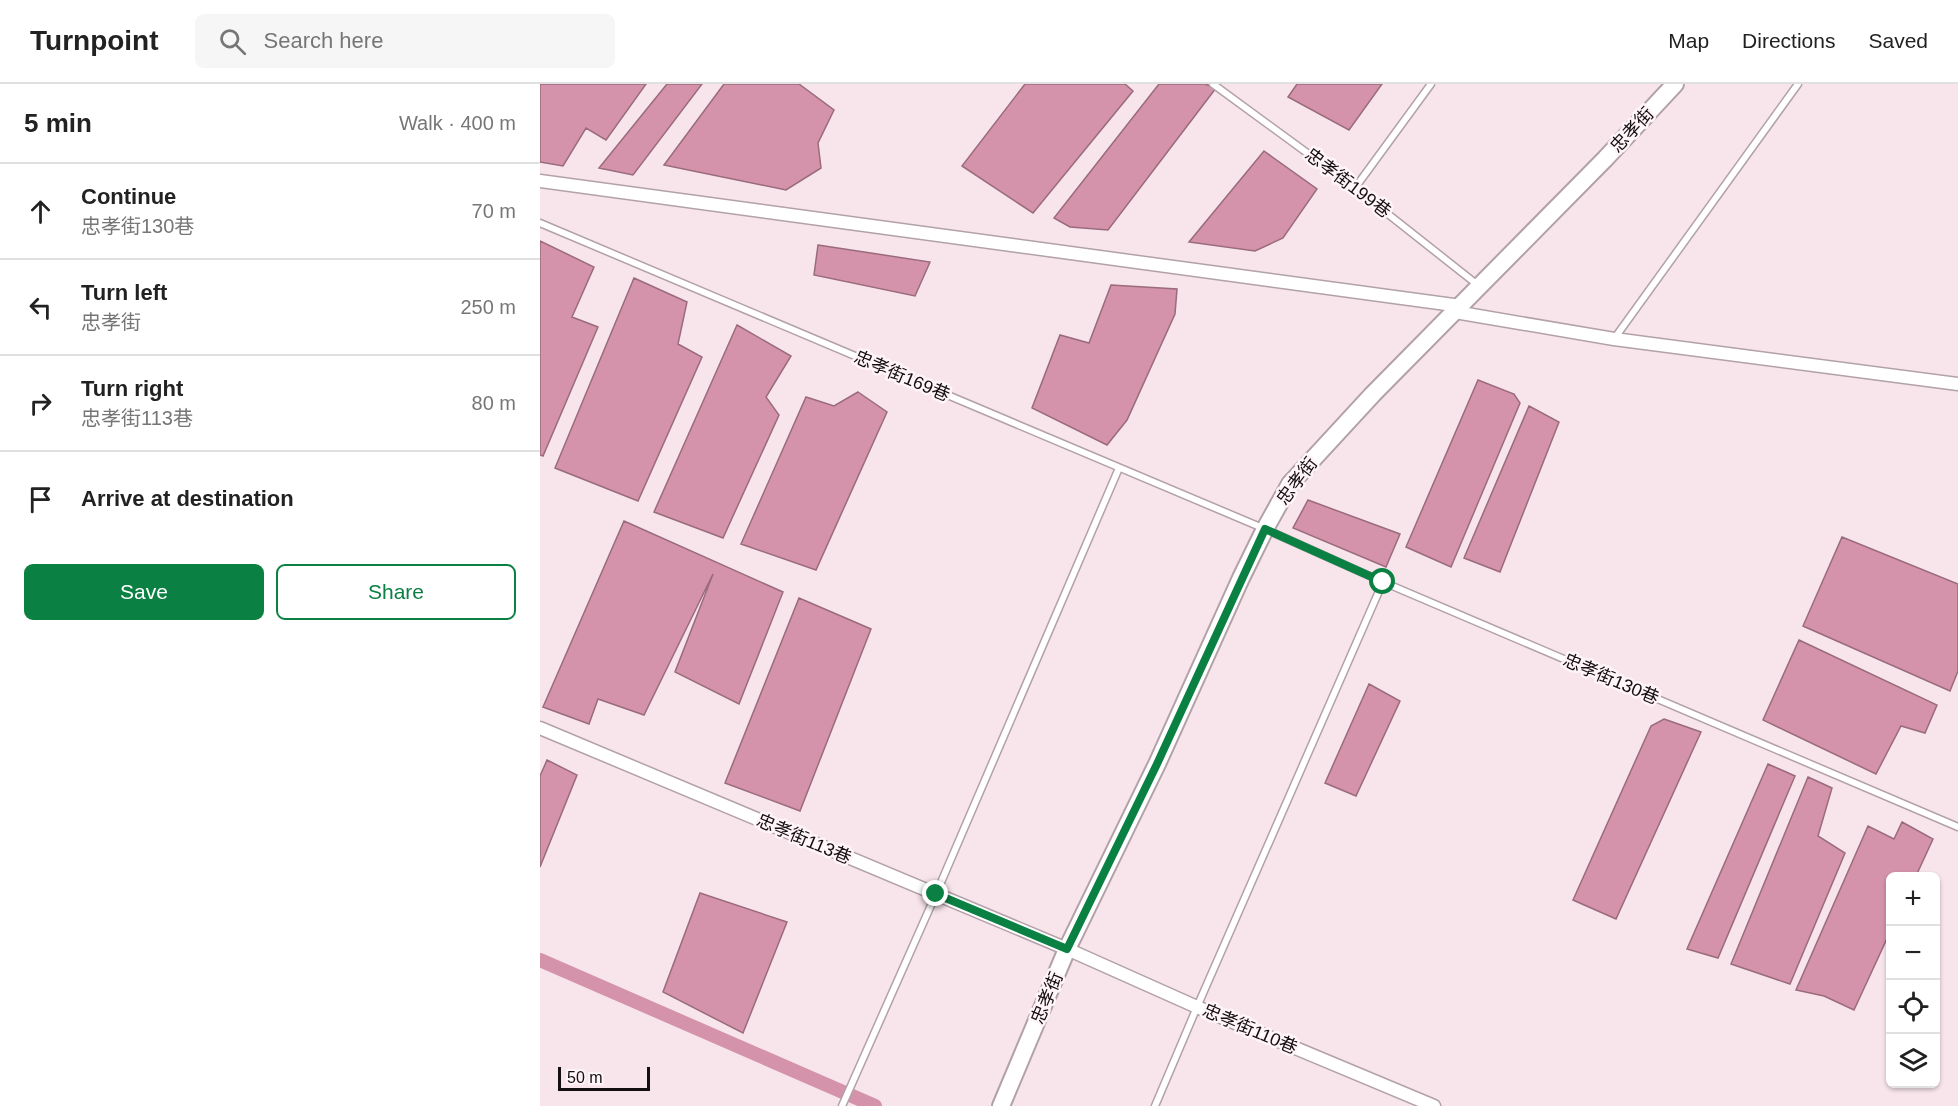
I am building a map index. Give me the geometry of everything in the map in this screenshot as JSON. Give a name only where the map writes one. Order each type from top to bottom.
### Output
[{"type":"street","name":"忠孝街","points":[[1001,1106],[1067,949],[1157,764],[1265,529],[1290,484],[1373,394],[1676,84]]},
{"type":"street","points":[[540,181],[1458,309],[1614,339],[1958,384]]},
{"type":"street","name":"忠孝街113巷","points":[[540,728],[1067,949]]},
{"type":"street","name":"忠孝街110巷","points":[[1067,949],[1434,1106]]},
{"type":"lane","name":"忠孝街199巷","points":[[1214,84],[1355,188],[1479,286]]},
{"type":"lane","points":[[1355,188],[1431,84]]},
{"type":"lane","points":[[1614,339],[1798,84]]},
{"type":"lane","name":"忠孝街169巷","points":[[540,223],[1265,529]]},
{"type":"lane","points":[[842,1106],[1119,468]]},
{"type":"lane","name":"忠孝街130巷","points":[[1265,529],[1383,582],[1958,827]]},
{"type":"lane","points":[[1155,1106],[1383,582]]},
{"type":"shaded area","points":[[540,84],[646,84],[606,140],[586,128],[563,166],[540,162]]},
{"type":"shaded area","points":[[667,84],[702,84],[633,175],[599,168]]},
{"type":"shaded area","points":[[724,84],[799,84],[834,110],[818,143],[821,168],[786,190],[664,165]]},
{"type":"shaded area","points":[[1025,84],[1125,84],[1133,91],[1033,213],[962,166]]},
{"type":"shaded area","points":[[1159,84],[1205,84],[1216,88],[1108,230],[1070,227],[1054,218]]},
{"type":"shaded area","points":[[1297,84],[1382,84],[1349,130],[1288,97]]},
{"type":"shaded area","points":[[1264,151],[1317,189],[1283,238],[1255,251],[1189,242]]},
{"type":"shaded area","points":[[540,241],[594,267],[572,317],[598,327],[543,456],[540,455]]},
{"type":"shaded area","points":[[818,245],[930,262],[915,296],[814,275]]},
{"type":"shaded area","points":[[634,278],[687,302],[678,344],[702,357],[638,501],[555,468]]},
{"type":"shaded area","points":[[1111,285],[1177,289],[1175,314],[1127,420],[1107,445],[1032,408],[1060,335],[1089,343]]},
{"type":"shaded area","points":[[737,325],[791,356],[766,397],[779,415],[723,538],[654,512]]},
{"type":"shaded area","points":[[1478,380],[1514,394],[1520,403],[1451,567],[1406,547]]},
{"type":"shaded area","points":[[858,392],[887,412],[816,570],[741,544],[806,397],[834,406]]},
{"type":"shaded area","points":[[1529,406],[1559,422],[1500,572],[1464,558]]},
{"type":"shaded area","points":[[1308,500],[1400,534],[1386,567],[1293,528]]},
{"type":"shaded area","points":[[624,521],[783,592],[739,704],[675,672],[713,574],[644,715],[598,699],[589,724],[543,707]]},
{"type":"shaded area","points":[[1842,537],[1958,584],[1958,671],[1950,691],[1803,626]]},
{"type":"shaded area","points":[[799,598],[871,629],[800,811],[725,783]]},
{"type":"shaded area","points":[[1799,640],[1937,705],[1925,733],[1901,726],[1876,774],[1763,720]]},
{"type":"shaded area","points":[[1369,684],[1400,701],[1356,796],[1325,783]]},
{"type":"shaded area","points":[[1664,719],[1701,732],[1616,919],[1573,900],[1651,726]]},
{"type":"shaded area","points":[[547,760],[577,775],[540,867],[540,776]]},
{"type":"shaded area","points":[[1768,764],[1795,776],[1718,958],[1687,949]]},
{"type":"shaded area","points":[[1808,777],[1832,788],[1818,836],[1845,853],[1790,984],[1731,964]]},
{"type":"shaded area","points":[[1902,822],[1933,839],[1918,872],[1886,872],[1886,941],[1854,1010],[1824,996],[1796,990],[1868,826],[1894,839]]},
{"type":"shaded area","points":[[700,893],[787,922],[743,1033],[663,992]]},
{"type":"waterway","points":[[540,960],[875,1106]]},
{"type":"route","points":[[936,894],[1067,949],[1157,764],[1265,529],[1383,582]]}]
